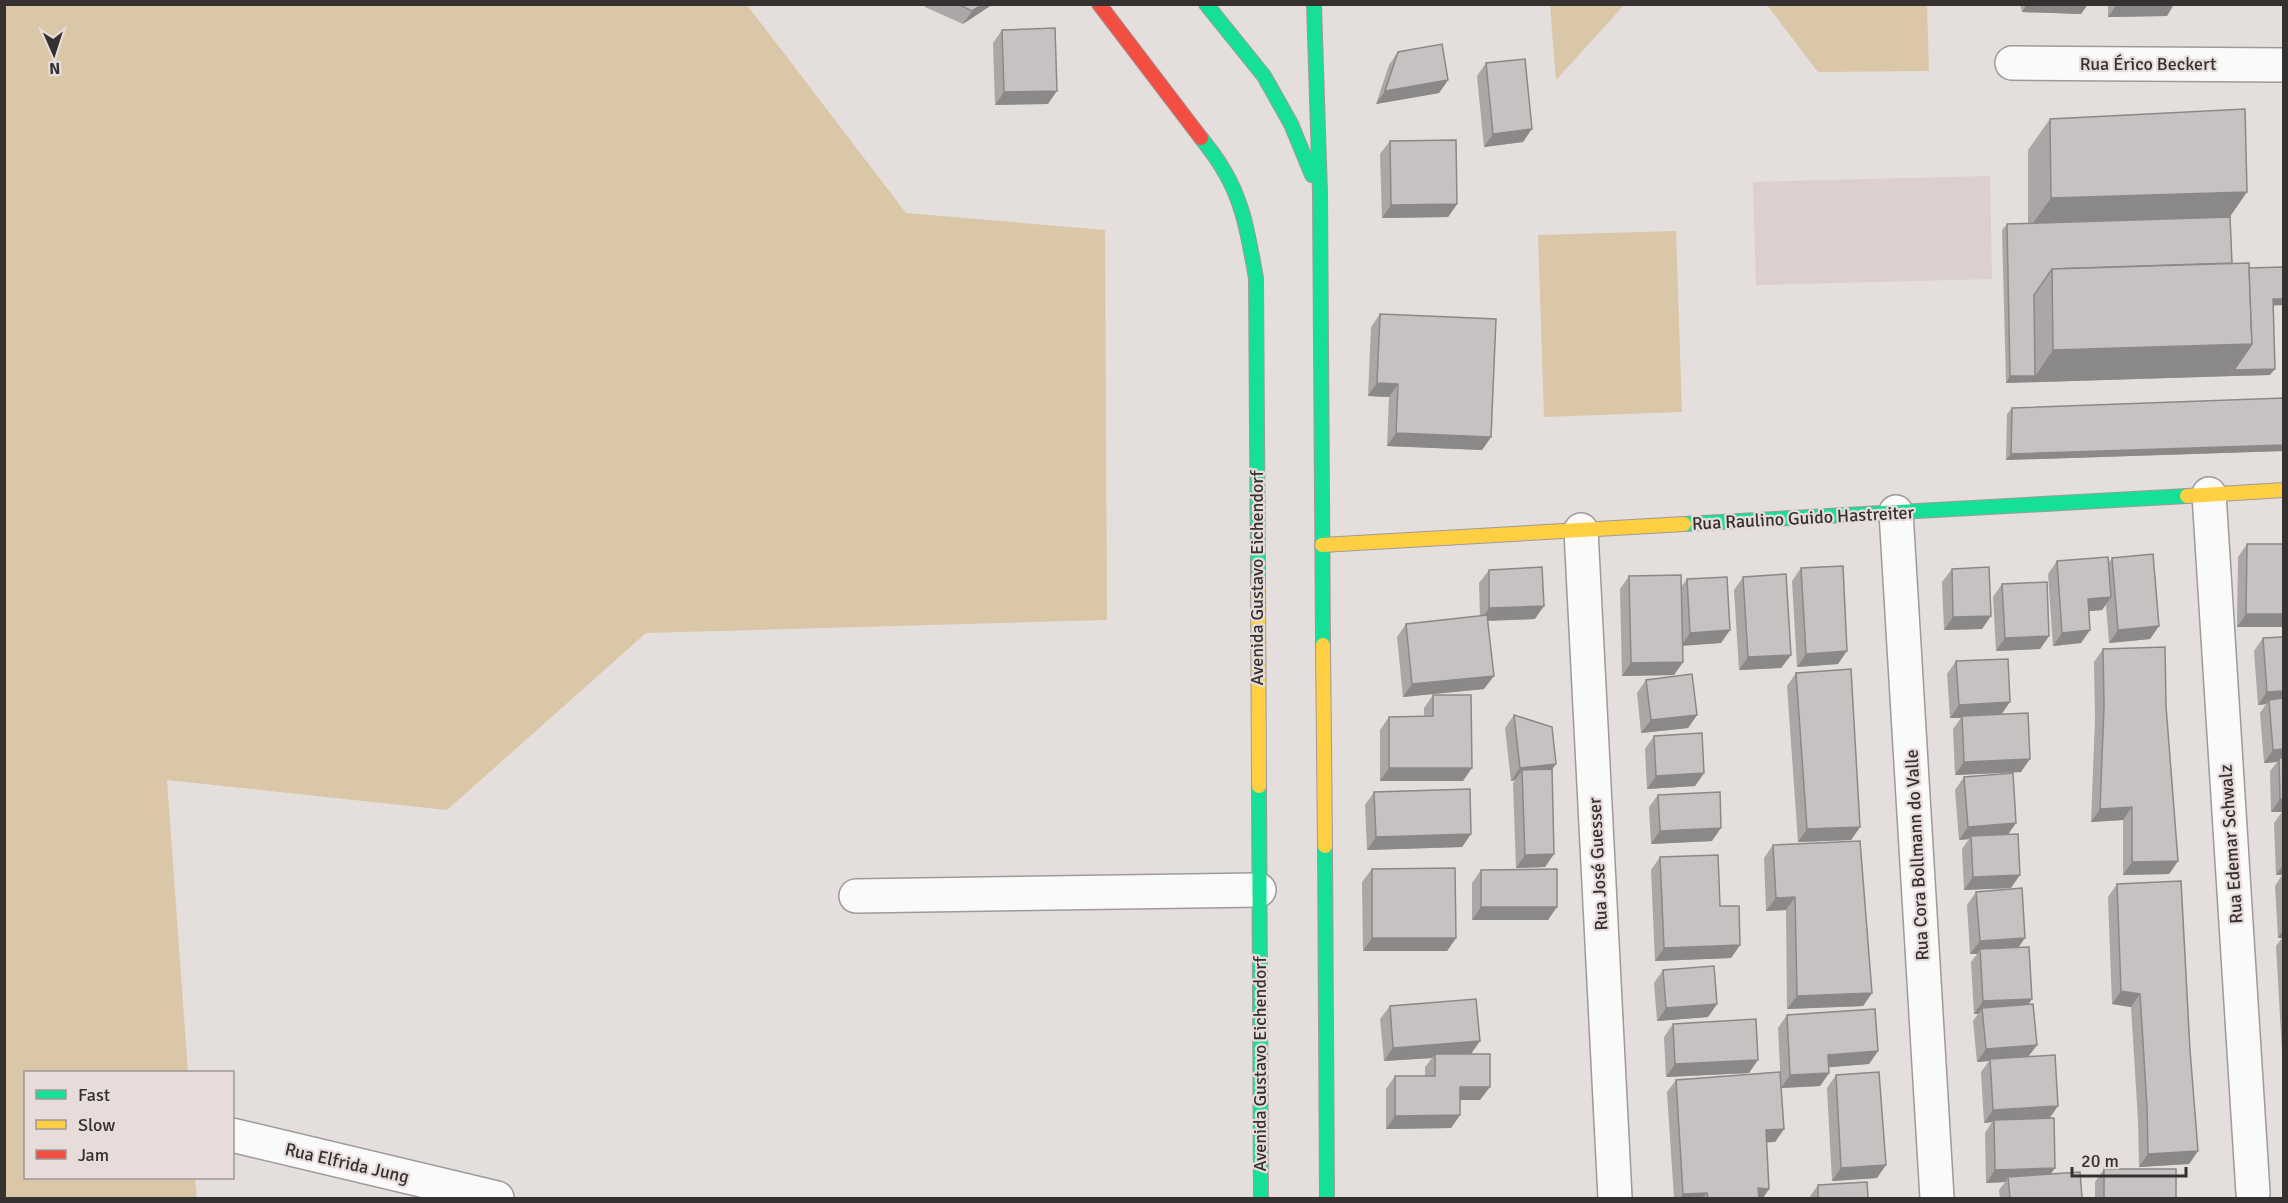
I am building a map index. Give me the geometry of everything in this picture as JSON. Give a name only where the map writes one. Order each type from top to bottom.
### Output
[{"type":"street","name":"Avenida Gustavo Eichendorf","points":[[1099,4],[1224,170],[1240,204],[1256,278],[1261,1198]]},
{"type":"street","points":[[1206,4],[1264,76],[1290,124],[1320,193]]},
{"type":"street","points":[[1314,4],[1320,193],[1326,1198]]},
{"type":"street","name":"Rua Érico Beckert","points":[[2012,63],[2283,65]]},
{"type":"street","name":"Rua Raulino Guido Hastreiter","points":[[1322,545],[2283,490]]},
{"type":"street","name":"Rua Edemar Schwalz","points":[[2209,494],[2253,1193]]},
{"type":"street","name":"Rua Cora Bollmann do Valle","points":[[1896,512],[1937,1198]]},
{"type":"street","name":"Rua José Guesser","points":[[1581,530],[1616,1198]]},
{"type":"street","points":[[856,896],[1259,890]]},
{"type":"street","name":"Rua Elfrida Jung","points":[[234,1135],[497,1198]]},
{"type":"shaded area","points":[[5,4],[747,5],[906,213],[1105,230],[1107,620],[646,633],[447,810],[167,780],[188,1071],[24,1071],[24,1179],[195,1179],[197,1198],[5,1198]]},
{"type":"shaded area","points":[[1550,5],[1624,5],[1556,80]]},
{"type":"shaded area","points":[[1767,5],[1927,5],[1929,71],[1818,72]]},
{"type":"shaded area","points":[[1990,176],[1992,279],[1756,285],[1753,182]]},
{"type":"shaded area","points":[[1676,231],[1682,412],[1544,417],[1538,235]]},
{"type":"building","points":[[958,4],[983,4],[972,11]]},
{"type":"building","points":[[1055,28],[1057,91],[1004,92],[1002,30]]},
{"type":"building","points":[[1442,44],[1448,80],[1385,91],[1398,52]]},
{"type":"building","points":[[1525,59],[1532,129],[1493,134],[1486,63]]},
{"type":"building","points":[[2245,109],[2247,192],[2051,198],[2050,119]]},
{"type":"building","points":[[1456,140],[1457,204],[1391,205],[1390,141]]},
{"type":"building","points":[[2230,217],[2232,263],[2052,269],[2034,295],[2035,376],[2010,376],[2007,224]]},
{"type":"building","points":[[2249,263],[2252,344],[2053,350],[2052,269]]},
{"type":"building","points":[[2283,267],[2283,299],[2273,299],[2275,369],[2234,370],[2252,344],[2249,268]]},
{"type":"building","points":[[1380,314],[1496,319],[1491,437],[1396,433],[1398,384],[1377,383]]},
{"type":"building","points":[[2283,398],[2283,445],[2011,454],[2012,408]]},
{"type":"building","points":[[2247,544],[2283,544],[2283,614],[2246,614]]},
{"type":"building","points":[[2153,554],[2159,626],[2118,630],[2112,558]]},
{"type":"building","points":[[2108,557],[2111,597],[2088,599],[2090,630],[2062,633],[2057,561]]},
{"type":"building","points":[[1843,566],[1847,651],[1806,654],[1801,568]]},
{"type":"building","points":[[1542,567],[1544,606],[1489,608],[1489,570]]},
{"type":"building","points":[[1989,567],[1991,616],[1953,617],[1952,569]]},
{"type":"building","points":[[1786,574],[1791,655],[1748,657],[1743,577]]},
{"type":"building","points":[[1681,575],[1683,662],[1631,663],[1629,576]]},
{"type":"building","points":[[1727,577],[1730,630],[1690,633],[1687,579]]},
{"type":"building","points":[[2047,582],[2049,636],[2005,638],[2002,584]]},
{"type":"building","points":[[1487,615],[1494,676],[1412,684],[1406,624]]},
{"type":"building","points":[[2283,637],[2283,691],[2267,692],[2263,638]]},
{"type":"building","points":[[2165,647],[2166,706],[2178,861],[2132,862],[2132,807],[2100,809],[2104,706],[2103,649]]},
{"type":"building","points":[[2008,659],[2010,702],[1959,705],[1956,661]]},
{"type":"building","points":[[1851,669],[1860,827],[1807,829],[1796,673]]},
{"type":"building","points":[[1692,674],[1697,715],[1651,720],[1646,680]]},
{"type":"building","points":[[1433,695],[1471,695],[1472,768],[1389,768],[1389,717],[1433,716]]},
{"type":"building","points":[[2283,698],[2283,749],[2273,750],[2269,700]]},
{"type":"building","points":[[2028,713],[2030,759],[1964,762],[1962,716]]},
{"type":"building","points":[[1514,715],[1552,727],[1556,764],[1520,768]]},
{"type":"building","points":[[1702,733],[1704,773],[1656,776],[1654,736]]},
{"type":"building","points":[[2279,758],[2283,758],[2283,799],[2280,799]]},
{"type":"building","points":[[1552,769],[1554,854],[1525,855],[1522,770]]},
{"type":"building","points":[[2013,773],[2016,823],[1968,827],[1964,777]]},
{"type":"building","points":[[1470,789],[1471,834],[1376,837],[1374,792]]},
{"type":"building","points":[[1720,792],[1721,828],[1660,831],[1658,795]]},
{"type":"building","points":[[2018,834],[2020,875],[1973,877],[1971,836]]},
{"type":"building","points":[[1860,841],[1872,993],[1797,996],[1795,897],[1776,898],[1773,845]]},
{"type":"building","points":[[1718,855],[1720,906],[1739,906],[1740,945],[1664,948],[1660,857]]},
{"type":"building","points":[[1455,868],[1456,938],[1372,938],[1372,869]]},
{"type":"building","points":[[1557,869],[1557,907],[1481,907],[1481,870]]},
{"type":"building","points":[[2181,881],[2198,1151],[2148,1154],[2140,994],[2121,991],[2117,884]]},
{"type":"building","points":[[2022,888],[2025,938],[1980,941],[1976,892]]},
{"type":"building","points":[[2029,947],[2032,999],[1983,1001],[1980,949]]},
{"type":"building","points":[[1714,966],[1717,1004],[1666,1008],[1663,970]]},
{"type":"building","points":[[1476,999],[1480,1041],[1393,1048],[1390,1006]]},
{"type":"building","points":[[2033,1004],[2037,1045],[1986,1049],[1982,1008]]},
{"type":"building","points":[[1875,1009],[1878,1051],[1828,1055],[1829,1073],[1790,1075],[1787,1015]]},
{"type":"building","points":[[1756,1019],[1758,1060],[1675,1064],[1673,1024]]},
{"type":"building","points":[[1435,1054],[1490,1054],[1490,1087],[1460,1087],[1460,1115],[1395,1116],[1395,1076],[1435,1076]]},
{"type":"building","points":[[2055,1055],[2058,1106],[1993,1110],[1990,1059]]},
{"type":"building","points":[[1780,1072],[1784,1129],[1766,1130],[1769,1189],[1758,1188],[1759,1198],[1708,1198],[1707,1193],[1683,1194],[1676,1080]]},
{"type":"building","points":[[1879,1072],[1886,1165],[1841,1168],[1836,1075]]},
{"type":"building","points":[[2054,1118],[2055,1168],[1995,1170],[1994,1120]]},
{"type":"building","points":[[2104,1169],[2176,1169],[2176,1198],[2104,1198]]},
{"type":"building","points":[[2080,1172],[2082,1198],[2010,1198],[2008,1177]]},
{"type":"building","points":[[1867,1182],[1868,1198],[1818,1198],[1818,1185]]},
{"type":"traffic: fast","points":[[1206,4],[1264,76],[1291,124],[1312,175]]},
{"type":"traffic: fast","points":[[1314,4],[1320,193],[1323,645]]},
{"type":"traffic: fast","points":[[1201,138],[1221,165],[1236,195],[1245,222],[1256,278],[1258,578]]},
{"type":"traffic: fast","points":[[1684,524],[2187,496]]},
{"type":"traffic: fast","points":[[1259,786],[1261,1198]]},
{"type":"traffic: fast","points":[[1325,846],[1327,1198]]},
{"type":"traffic: slow","points":[[2187,496],[2284,490]]},
{"type":"traffic: slow","points":[[1322,545],[1684,524]]},
{"type":"traffic: slow","points":[[1258,578],[1259,786]]},
{"type":"traffic: slow","points":[[1323,645],[1325,846]]},
{"type":"traffic: jam","points":[[1099,4],[1201,138]]}]
